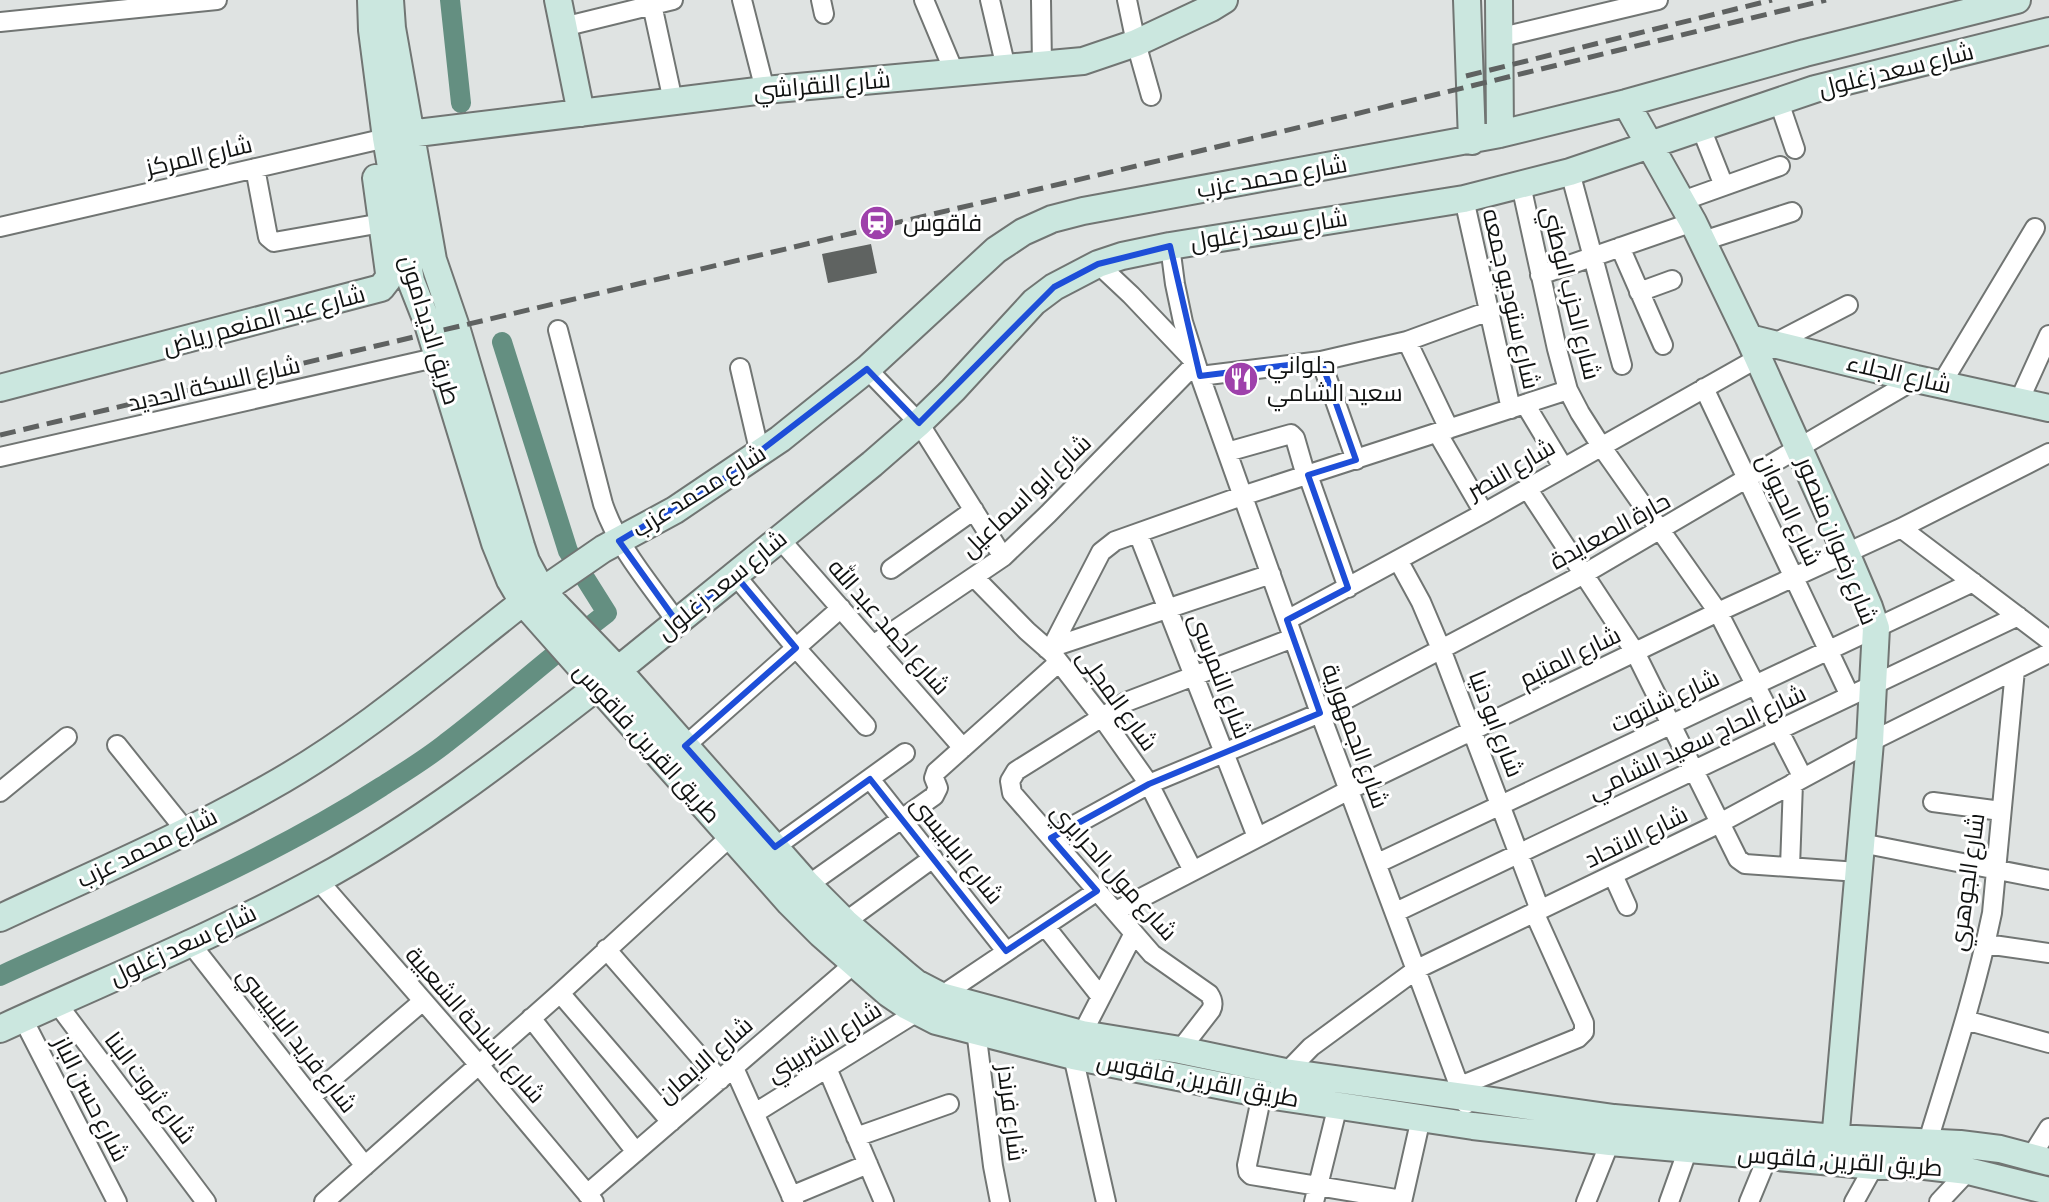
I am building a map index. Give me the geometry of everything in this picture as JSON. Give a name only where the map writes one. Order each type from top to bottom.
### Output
[{"type":"main road","name":"طريق الديدامون","points":[[371,0],[382,29],[389,137],[411,281],[483,462]]},
{"type":"main road","name":"طريق الديدامون","points":[[382,29],[390,0]]},
{"type":"main road","points":[[558,0],[581,113]]},
{"type":"main road","name":"شارع النقراشي","points":[[389,137],[765,90],[1083,61],[1136,43],[1224,0]]},
{"type":"main road","points":[[1467,0],[1472,141]]},
{"type":"main road","points":[[1499,0],[1500,134]]},
{"type":"main road","name":"شارع محمد عزب","points":[[0,918],[186,831],[269,788],[339,743],[543,599],[611,545],[675,510],[760,454],[867,369],[996,250],[1023,232],[1052,219],[1083,211],[1472,141],[2017,0]]},
{"type":"main road","name":"شارع سعد زغلول","points":[[11,1024],[191,944],[318,880],[434,809],[490,769],[599,670],[677,622],[872,464],[953,390],[1034,302],[1054,287],[1098,264],[1170,246],[1464,199],[1570,172],[1815,89],[2049,31]]},
{"type":"main road","points":[[1805,53],[1815,89]]},
{"type":"main road","name":"شارع رضوان منصور","points":[[1626,103],[1760,347],[1799,448],[1876,628],[1870,742],[1834,1150]]},
{"type":"main road","name":"طريق الديدامون","points":[[389,137],[453,317],[499,552],[510,580],[543,599]]},
{"type":"main road","name":"شارع عبد المنعم رياض","points":[[0,388],[376,291],[385,284],[389,273],[382,223],[389,137]]},
{"type":"main road","name":"شارع الجلاء","points":[[1760,347],[2049,408]]},
{"type":"main road","name":"طريق القرين, فاقوس","points":[[543,599],[730,837],[790,903],[888,993],[936,1021],[1078,1045],[1180,1050],[1285,1072],[1462,1092],[1834,1150],[1874,1166],[1925,1166],[1968,1171],[2049,1191]]},
{"type":"main road","name":"طريق القرين, فاقوس","points":[[599,670],[685,746],[808,885],[845,922],[916,983],[941,996],[1078,1045],[1265,1094],[1473,1126],[1768,1156],[1928,1141],[2000,1149],[2040,1159]]},
{"type":"street","points":[[0,22],[217,0]]},
{"type":"street","points":[[563,27],[652,2],[673,0]]},
{"type":"street","points":[[742,0],[765,90]]},
{"type":"street","points":[[924,0],[955,74]]},
{"type":"street","points":[[990,0],[1006,68]]},
{"type":"street","points":[[1041,0],[1042,65]]},
{"type":"street","points":[[1127,0],[1151,96]]},
{"type":"street","points":[[1498,38],[1657,0]]},
{"type":"street","points":[[652,2],[673,101]]},
{"type":"street","points":[[1779,102],[1795,149]]},
{"type":"street","points":[[1701,128],[1724,186]]},
{"type":"street","name":"شارع المركز","points":[[0,227],[389,137]]},
{"type":"street","points":[[1693,221],[1724,186],[1780,166]]},
{"type":"street","points":[[255,168],[268,237],[272,241],[382,223]]},
{"type":"street","points":[[1570,172],[1622,365]]},
{"type":"street","name":"شارع الحزب الوطني","points":[[1521,185],[1568,390],[1601,446],[1718,612],[1779,730],[1798,780]]},
{"type":"street","name":"شارع ستوديو جمعه","points":[[1464,199],[1489,311],[1518,406],[1563,467]]},
{"type":"street","points":[[1540,275],[1693,221],[1792,212]]},
{"type":"street","points":[[1942,383],[2035,228]]},
{"type":"street","name":"شارع الجمهورية","points":[[1170,246],[1180,310],[1198,370],[1320,713],[1473,1126]]},
{"type":"street","points":[[1620,247],[1663,345]]},
{"type":"street","name":"شارع الجمهورية","points":[[1098,264],[1152,316],[1198,370]]},
{"type":"street","points":[[1639,292],[1672,280]]},
{"type":"street","name":"شارع النصر","points":[[1012,793],[1010,781],[1016,771],[1101,716],[1126,702],[1194,676],[1290,629],[1348,588],[1704,388],[1760,347],[1848,305]]},
{"type":"street","points":[[1198,370],[1321,361],[1407,341],[1489,311]]},
{"type":"street","points":[[558,330],[611,545],[677,622]]},
{"type":"street","points":[[2019,401],[2049,335]]},
{"type":"street","points":[[1407,341],[1443,431],[1484,513]]},
{"type":"street","name":"شارع السكة الحديد","points":[[0,457],[439,357]]},
{"type":"street","points":[[1321,361],[1356,460]]},
{"type":"street","points":[[740,368],[760,454]]},
{"type":"street","points":[[867,369],[919,423],[1003,557]]},
{"type":"street","name":"شارع ابو اسماعيل","points":[[873,645],[1003,557],[1198,370]]},
{"type":"street","name":"حارة الصعايدة","points":[[1051,838],[1149,784],[1320,713],[1584,574],[1916,379]]},
{"type":"street","name":"شارع الحيوان","points":[[1704,388],[1850,696]]},
{"type":"street","points":[[808,885],[937,793],[935,774],[1053,652],[1101,552],[1115,541],[1242,496],[1568,390]]},
{"type":"street","points":[[1227,452],[1291,434],[1295,438],[1348,588]]},
{"type":"street","name":"شارع المتيم","points":[[1116,911],[1349,790],[1718,612],[1901,528],[2049,453]]},
{"type":"street","points":[[1527,488],[1635,652],[1741,862],[1858,872]]},
{"type":"street","points":[[891,569],[974,510]]},
{"type":"street","points":[[1901,528],[2049,640]]},
{"type":"street","name":"شارع النمرسى","points":[[1138,533],[1257,837]]},
{"type":"street","name":"شارع احمد عبد الله","points":[[779,538],[963,748]]},
{"type":"street","name":"شارع ابو دنيا","points":[[1398,560],[1421,602],[1441,649],[1519,853],[1537,911],[1584,1023],[1584,1032],[1578,1038],[1462,1092]]},
{"type":"street","points":[[1053,652],[1271,574]]},
{"type":"street","points":[[735,575],[866,726]]},
{"type":"street","name":"شارع المجلى","points":[[975,578],[1027,631],[1053,652],[1101,716],[1149,784],[1193,871]]},
{"type":"street","name":"شارع شلتوت","points":[[1378,863],[1973,582]]},
{"type":"street","points":[[685,746],[841,608]]},
{"type":"street","name":"شارع الحاج سعيد الشامي","points":[[1396,912],[2018,616]]},
{"type":"street","name":"شارع الاتحاد","points":[[1265,1094],[1311,1047],[1417,969],[1720,823],[1870,742],[2049,653]]},
{"type":"street","name":"شارع الجوهري","points":[[1928,1141],[1965,1020],[1992,913],[2015,670]]},
{"type":"street","points":[[0,792],[67,737]]},
{"type":"street","points":[[117,745],[186,831]]},
{"type":"street","points":[[775,847],[905,753]]},
{"type":"street","name":"شارع البلبيسى","points":[[870,779],[1006,951]]},
{"type":"street","points":[[1790,867],[1798,780]]},
{"type":"street","name":"شارع مول الحرايري","points":[[1012,793],[1161,961],[1209,994],[1213,1005],[1211,1010],[1180,1050]]},
{"type":"street","points":[[1933,802],[2001,811]]},
{"type":"street","points":[[324,1202],[730,837]]},
{"type":"street","points":[[1861,843],[2049,880]]},
{"type":"street","points":[[845,922],[933,858]]},
{"type":"street","points":[[1613,875],[1627,906]]},
{"type":"street","name":"شارع الساحة الشعبية","points":[[318,880],[591,1198]]},
{"type":"street","points":[[941,996],[1097,891]]},
{"type":"street","points":[[1045,926],[1101,997]]},
{"type":"street","points":[[1106,1202],[1078,1045],[1134,933]]},
{"type":"street","name":"شارع فريد البلبيسي","points":[[191,944],[365,1166]]},
{"type":"street","points":[[1986,944],[2049,953]]},
{"type":"street","points":[[606,949],[727,1074],[755,1113],[793,1199],[868,1164]]},
{"type":"street","name":"شارع الايمان","points":[[591,1198],[636,1152],[855,963]]},
{"type":"street","points":[[560,993],[671,1122]]},
{"type":"street","points":[[311,1097],[423,1001]]},
{"type":"street","name":"شارع ثروت البنا","points":[[56,1002],[206,1202]]},
{"type":"street","name":"شارع الشربيني","points":[[755,1113],[917,1012]]},
{"type":"street","points":[[531,1018],[636,1152]]},
{"type":"street","points":[[1965,1020],[2049,1043]]},
{"type":"street","name":"شارع حسن الباز","points":[[11,1024],[117,1202]]},
{"type":"street","name":"شارع فرندز","points":[[976,1030],[1000,1202]]},
{"type":"street","points":[[827,1068],[884,1202]]},
{"type":"street","points":[[1265,1094],[1247,1165],[1248,1172],[1316,1194],[1402,1201],[1421,1118]]},
{"type":"street","points":[[856,1137],[949,1104]]},
{"type":"street","points":[[1316,1194],[1338,1105]]},
{"type":"street","points":[[2040,1159],[2049,1128]]},
{"type":"street","points":[[1586,1202],[1610,1142]]},
{"type":"street","points":[[1669,1202],[1688,1149]]},
{"type":"street","points":[[1749,1202],[1768,1156]]},
{"type":"street","points":[[1854,1202],[1874,1166]]},
{"type":"street","points":[[1939,1202],[1968,1171]]},
{"type":"highlighted area","points":[[1170,246],[1200,376],[1321,361],[1356,460],[1308,475],[1348,588],[1287,620],[1320,713],[1149,784],[1051,838],[1097,891],[1006,951],[870,779],[775,847],[685,746],[796,648],[735,575],[677,622],[619,541],[728,476],[867,369],[919,423],[1054,287],[1098,264]]},
{"type":"building","points":[[871,244],[877,273],[828,283],[822,254]]},
{"type":"waterway","points":[[450,0],[461,103]]},
{"type":"waterway","points":[[0,976],[194,888],[335,815],[438,749],[607,613],[568,551],[502,342]]},
{"type":"railway","points":[[1466,76],[1772,0]]},
{"type":"railway","points":[[0,435],[1826,0]]},
{"type":"place","name":"فاقوس","points":[[877,223]]},
{"type":"place","name":"حلواني سعيد الشامي","points":[[1241,379]]}]
